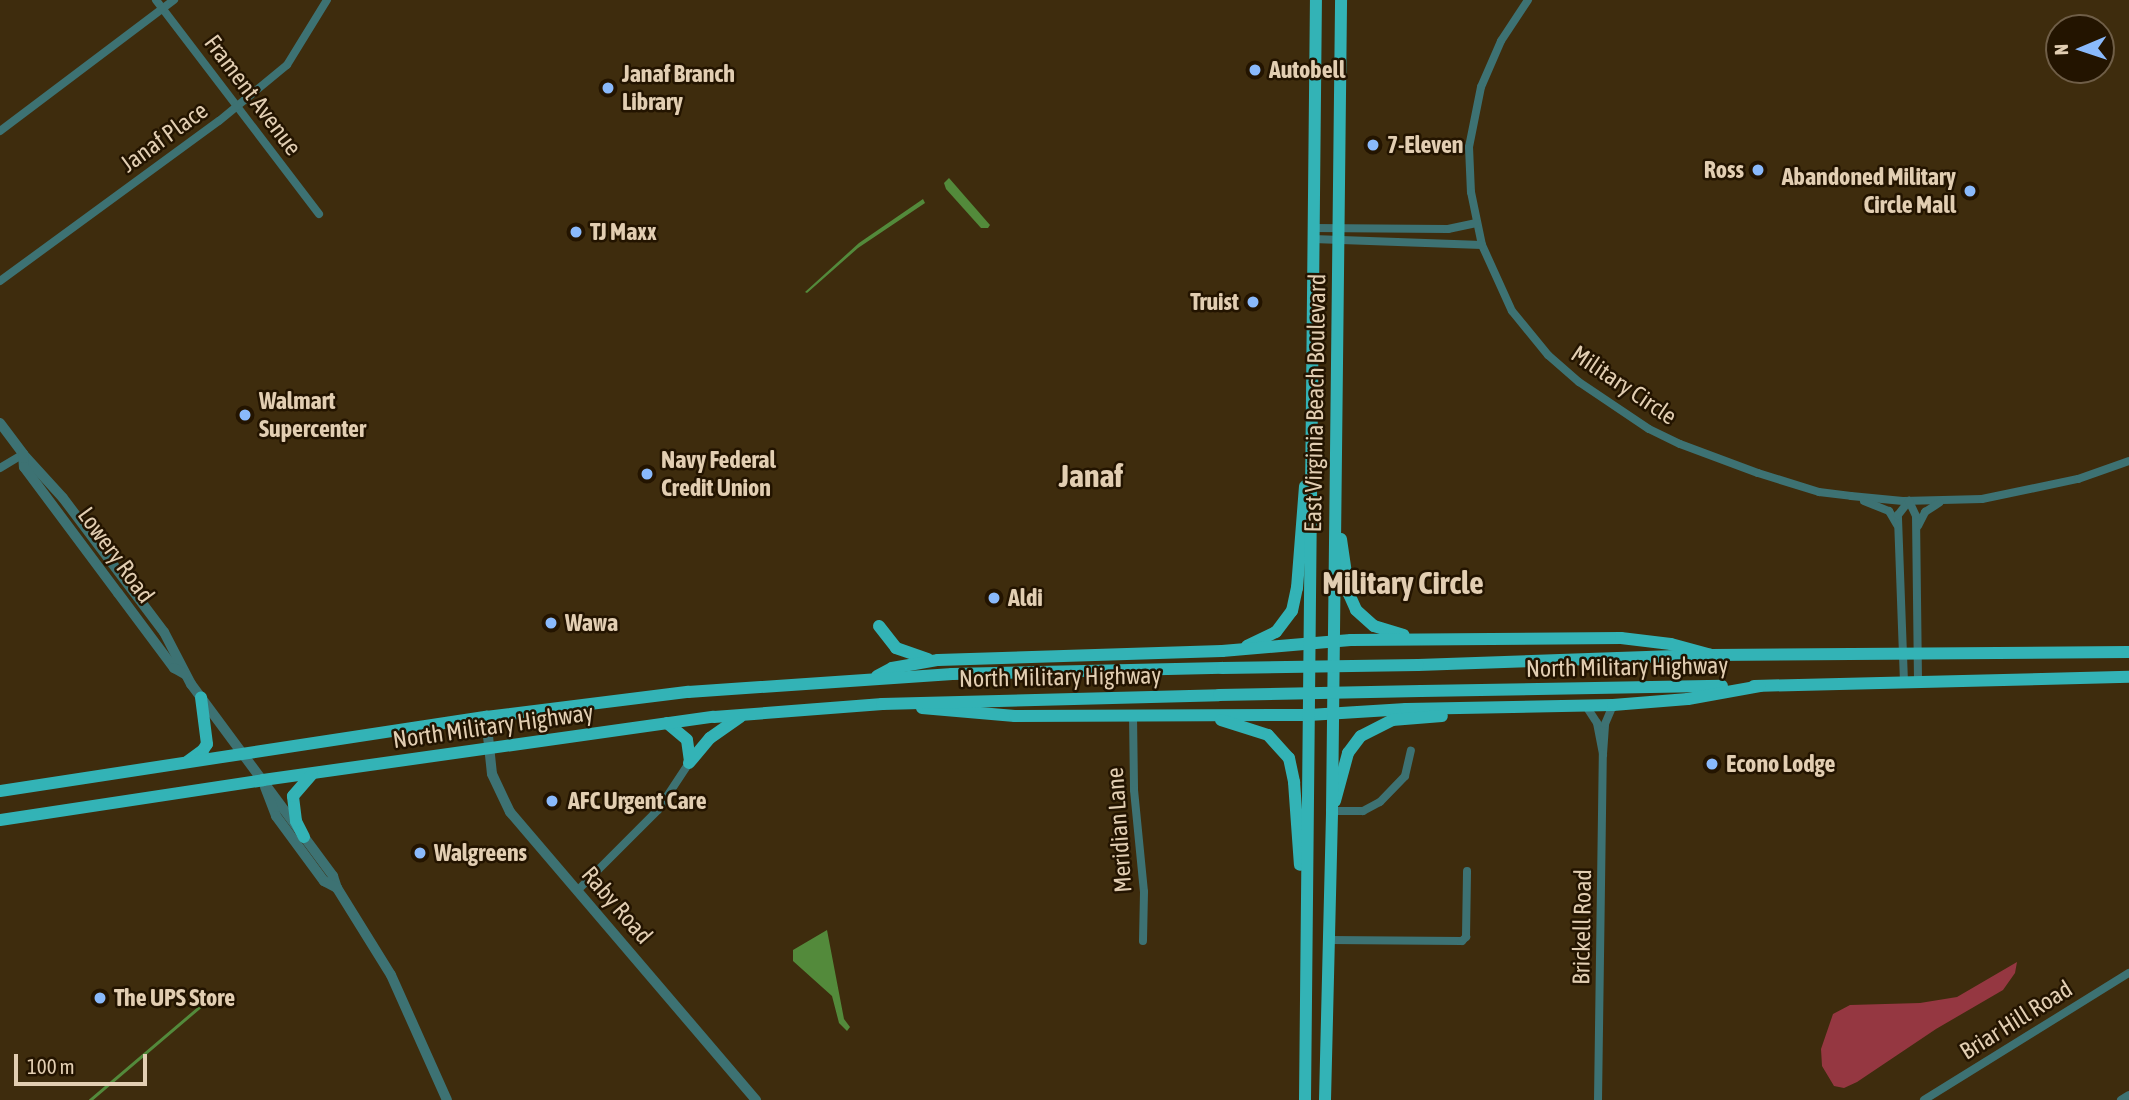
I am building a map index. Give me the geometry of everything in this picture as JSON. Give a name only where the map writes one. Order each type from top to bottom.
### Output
[{"type":"main road","name":"East Virginia Beach Boulevard","points":[[1305,1100],[1316,0]]},
{"type":"main road","name":"East Virginia Beach Boulevard","points":[[1325,1100],[1332,811],[1341,0]]},
{"type":"main road","points":[[1223,651],[1267,638],[1284,625],[1292,611],[1297,588],[1312,427]]},
{"type":"main road","points":[[1335,494],[1345,576],[1356,610],[1374,626],[1422,639]]},
{"type":"main road","points":[[879,626],[896,648],[917,657],[938,660]]},
{"type":"main road","points":[[874,678],[892,668],[938,660],[1223,651],[1332,642],[1422,639],[1621,638],[1671,644],[1712,655]]},
{"type":"main road","name":"North Military Highway","points":[[0,791],[486,717],[688,692],[874,678],[1712,655],[2129,652]]},
{"type":"main road","name":"North Military Highway","points":[[0,820],[667,723],[882,704],[2129,677]]},
{"type":"main road","points":[[882,704],[986,715],[1309,715],[1406,709],[1613,705],[1688,699],[1760,685]]},
{"type":"main road","points":[[186,762],[207,744],[201,697]]},
{"type":"main road","points":[[1332,811],[1348,753],[1370,729],[1392,720],[1521,708]]},
{"type":"main road","points":[[689,763],[709,738],[743,715]]},
{"type":"main road","points":[[1207,717],[1268,735],[1289,758],[1294,782],[1297,847],[1306,901]]},
{"type":"main road","points":[[667,723],[687,740],[689,763]]},
{"type":"main road","points":[[304,837],[296,821],[293,796],[313,773]]},
{"type":"street","name":"Frament Avenue","points":[[156,0],[319,214]]},
{"type":"street","points":[[0,131],[174,0]]},
{"type":"street","name":"Janaf Place","points":[[0,281],[238,105],[287,65],[327,0]]},
{"type":"street","name":"Military Circle","points":[[1528,0],[1517,14],[1490,64],[1476,108],[1468,157],[1476,223],[1482,244],[1517,319],[1561,368],[1649,429],[1724,462],[1819,492],[1909,501],[2008,495],[2078,479],[2129,461]]},
{"type":"street","points":[[1337,234],[1448,229],[1476,223]]},
{"type":"street","points":[[1313,233],[1482,244]]},
{"type":"street","name":"Lowery Road","points":[[0,423],[23,454],[24,467],[174,668],[184,674],[244,753],[333,876],[337,888],[391,975],[447,1100]]},
{"type":"street","points":[[0,468],[23,454]]},
{"type":"street","name":"Military Circle","points":[[1851,496],[1889,511],[1899,529]]},
{"type":"street","points":[[1916,532],[1924,512],[1945,500]]},
{"type":"street","points":[[1904,682],[1899,529],[1900,509],[1909,501],[1916,516],[1917,682]]},
{"type":"street","name":"Brickell Road","points":[[1598,1100],[1603,754],[1605,724],[1613,705]]},
{"type":"street","name":"Brickell Road","points":[[1586,706],[1597,723],[1603,754]]},
{"type":"street","name":"Meridian Lane","points":[[1133,716],[1134,790],[1143,892],[1143,942]]},
{"type":"street","name":"Raby Road","points":[[486,717],[492,774],[501,797],[577,891],[756,1100]]},
{"type":"street","points":[[1332,811],[1363,811],[1380,802],[1405,776],[1411,751]]},
{"type":"street","points":[[577,891],[658,810],[689,763]]},
{"type":"street","name":"Lowery Road","points":[[263,780],[275,816],[324,881],[337,888]]},
{"type":"street","points":[[1329,940],[1462,941],[1466,937],[1467,871]]},
{"type":"street","name":"Briar Hill Road","points":[[1924,1100],[2129,974]]},
{"type":"street","points":[[2121,1100],[2129,1095]]},
{"type":"shaded area","points":[[949,178],[990,225],[988,228],[981,228],[946,189],[944,183]]},
{"type":"shaded area","points":[[923,199],[925,203],[858,248],[805,292],[859,243]]},
{"type":"shaded area","points":[[827,930],[844,1019],[850,1027],[847,1031],[839,1023],[832,996],[793,961],[793,950]]},
{"type":"shaded area","points":[[2017,962],[2015,973],[2003,990],[1936,1029],[1857,1082],[1844,1088],[1834,1086],[1822,1066],[1821,1049],[1833,1014],[1850,1005],[1920,1003],[1957,997]]},
{"type":"waterway","points":[[90,1100],[211,997]]},
{"type":"place","name":"Autobell","points":[[1255,70]]},
{"type":"place","name":"Janaf Branch Library","points":[[608,88]]},
{"type":"place","name":"7-Eleven","points":[[1373,145]]},
{"type":"place","name":"Ross","points":[[1758,170]]},
{"type":"place","name":"Abandoned Military Circle Mall","points":[[1970,191]]},
{"type":"place","name":"TJ Maxx","points":[[576,232]]},
{"type":"place","name":"Truist","points":[[1253,302]]},
{"type":"place","name":"Walmart Supercenter","points":[[245,415]]},
{"type":"place","name":"Navy Federal Credit Union","points":[[647,474]]},
{"type":"place","name":"Aldi","points":[[994,598]]},
{"type":"place","name":"Wawa","points":[[551,623]]},
{"type":"place","name":"Econo Lodge","points":[[1712,764]]},
{"type":"place","name":"AFC Urgent Care","points":[[552,801]]},
{"type":"place","name":"Walgreens","points":[[420,853]]},
{"type":"place","name":"The UPS Store","points":[[100,998]]},
{"type":"district","name":"Janaf","points":[[1091,476]]},
{"type":"district","name":"Military Circle","points":[[1403,583]]}]
